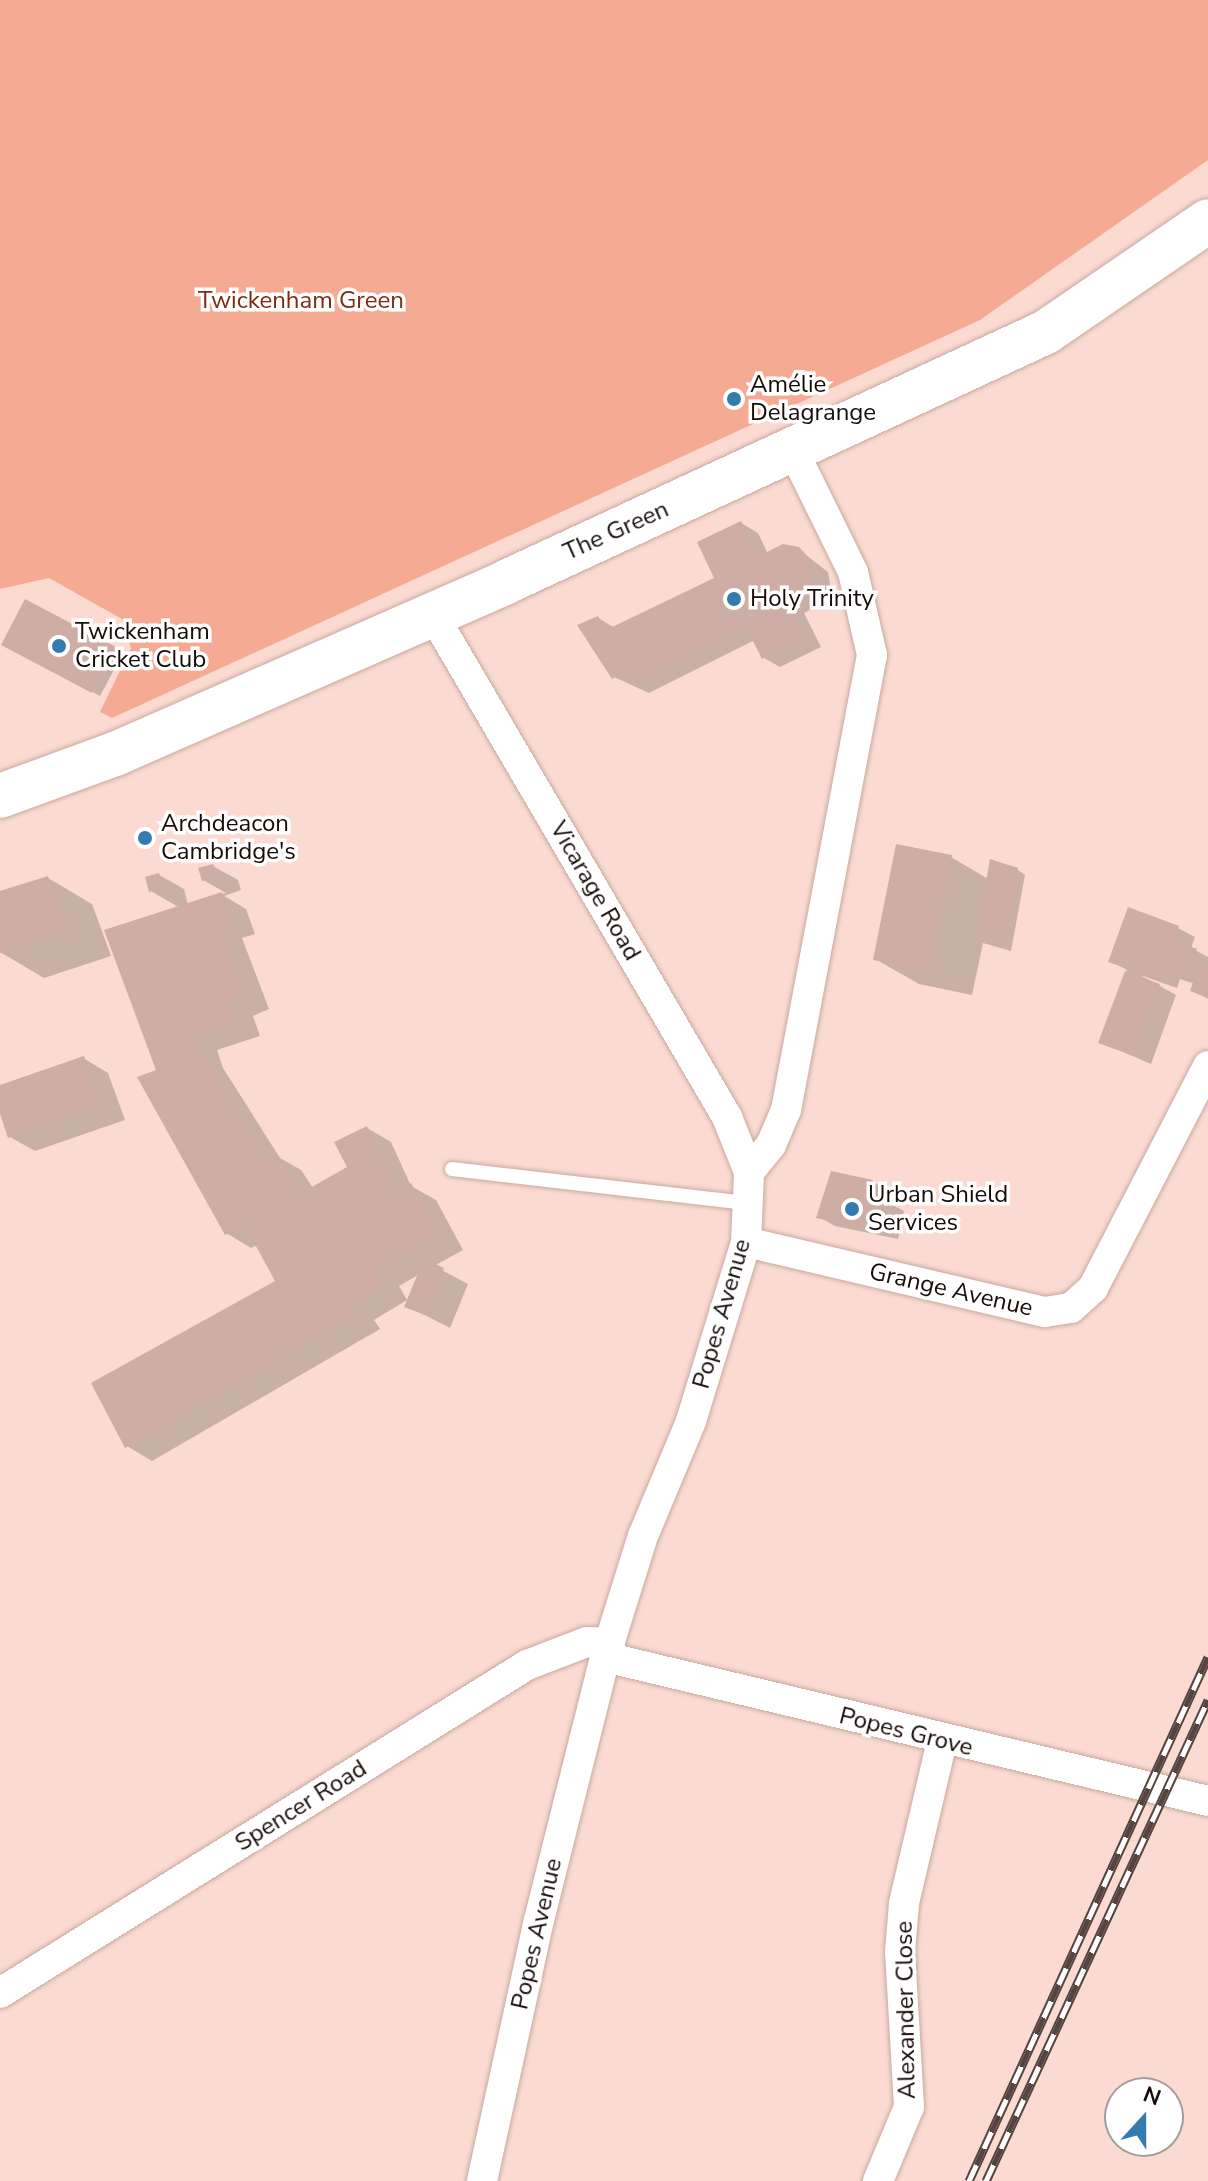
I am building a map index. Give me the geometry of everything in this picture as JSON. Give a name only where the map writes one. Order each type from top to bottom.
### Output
[{"type":"main road","name":"The Green","points":[[0,796],[115,754],[432,613],[509,588],[1046,332],[1208,221]]},
{"type":"street","points":[[749,1172],[771,1145],[786,1110],[872,655],[853,572],[794,452]]},
{"type":"street","name":"Vicarage Road","points":[[432,613],[727,1117],[749,1172]]},
{"type":"street","name":"Grange Avenue","points":[[746,1242],[1045,1312],[1071,1308],[1093,1288],[1208,1066]]},
{"type":"street","name":"Popes Avenue","points":[[482,2181],[539,1920],[608,1650],[643,1536],[691,1421],[746,1242],[749,1172]]},
{"type":"street","name":"Spencer Road","points":[[0,1993],[527,1665],[587,1642],[608,1650]]},
{"type":"street","name":"Popes Grove","points":[[608,1650],[942,1741],[1208,1801]]},
{"type":"street","name":"Alexander Close","points":[[878,2181],[909,2107],[900,1952],[904,1903],[942,1741]]},
{"type":"lane","points":[[452,1169],[748,1203]]},
{"type":"green space","name":"Twickenham Green","points":[[0,0],[1208,0],[1208,160],[980,320],[112,718],[100,712],[131,648],[122,619],[49,578],[0,589]]},
{"type":"building","name":"Holy Trinity","points":[[741,521],[759,556],[783,544],[799,547],[812,561],[814,579],[807,594],[789,604],[806,637],[762,659],[746,627],[631,684],[625,672],[612,679],[577,625],[598,616],[606,630],[714,578],[697,542]]},
{"type":"building","name":"Twickenham Cricket Club","points":[[25,599],[116,647],[92,693],[1,645]]},
{"type":"building","points":[[896,844],[952,855],[928,971],[873,960]]},
{"type":"building","points":[[990,859],[1018,868],[1004,948],[976,941]]},
{"type":"building","points":[[213,864],[217,877],[202,881],[198,868]]},
{"type":"building","points":[[159,873],[164,888],[149,892],[145,877]]},
{"type":"building","points":[[48,876],[68,931],[0,953],[0,891]]},
{"type":"building","name":"Archdeacon Cambridge's","points":[[222,892],[232,921],[219,924],[245,995],[229,1002],[236,1023],[193,1036],[199,1055],[205,1055],[265,1159],[276,1154],[303,1192],[347,1167],[334,1142],[367,1126],[397,1192],[411,1183],[440,1235],[375,1272],[383,1286],[350,1306],[356,1315],[125,1448],[91,1383],[275,1281],[245,1226],[225,1235],[137,1077],[156,1070],[104,930]]},
{"type":"building","points":[[1128,907],[1179,926],[1174,940],[1197,949],[1192,965],[1208,965],[1208,998],[1190,991],[1195,977],[1188,974],[1185,979],[1163,971],[1160,980],[1108,962]]},
{"type":"building","points":[[1125,971],[1160,984],[1134,1056],[1098,1043]]},
{"type":"building","points":[[84,1056],[101,1106],[8,1138],[0,1114],[0,1085]]},
{"type":"building","name":"Urban Shield Services","points":[[831,1171],[873,1180],[870,1195],[888,1200],[881,1231],[816,1218]]},
{"type":"building","points":[[424,1259],[444,1268],[425,1315],[404,1307]]},
{"type":"railway","points":[[969,2181],[1208,1657]]},
{"type":"railway","points":[[986,2181],[1208,1700]]},
{"type":"place","name":"Amélie Delagrange","points":[[734,399]]},
{"type":"place","name":"Holy Trinity","points":[[734,599]]},
{"type":"place","name":"Twickenham Cricket Club","points":[[59,646]]},
{"type":"place","name":"Archdeacon Cambridge's","points":[[145,838]]},
{"type":"place","name":"Urban Shield Services","points":[[852,1209]]}]
